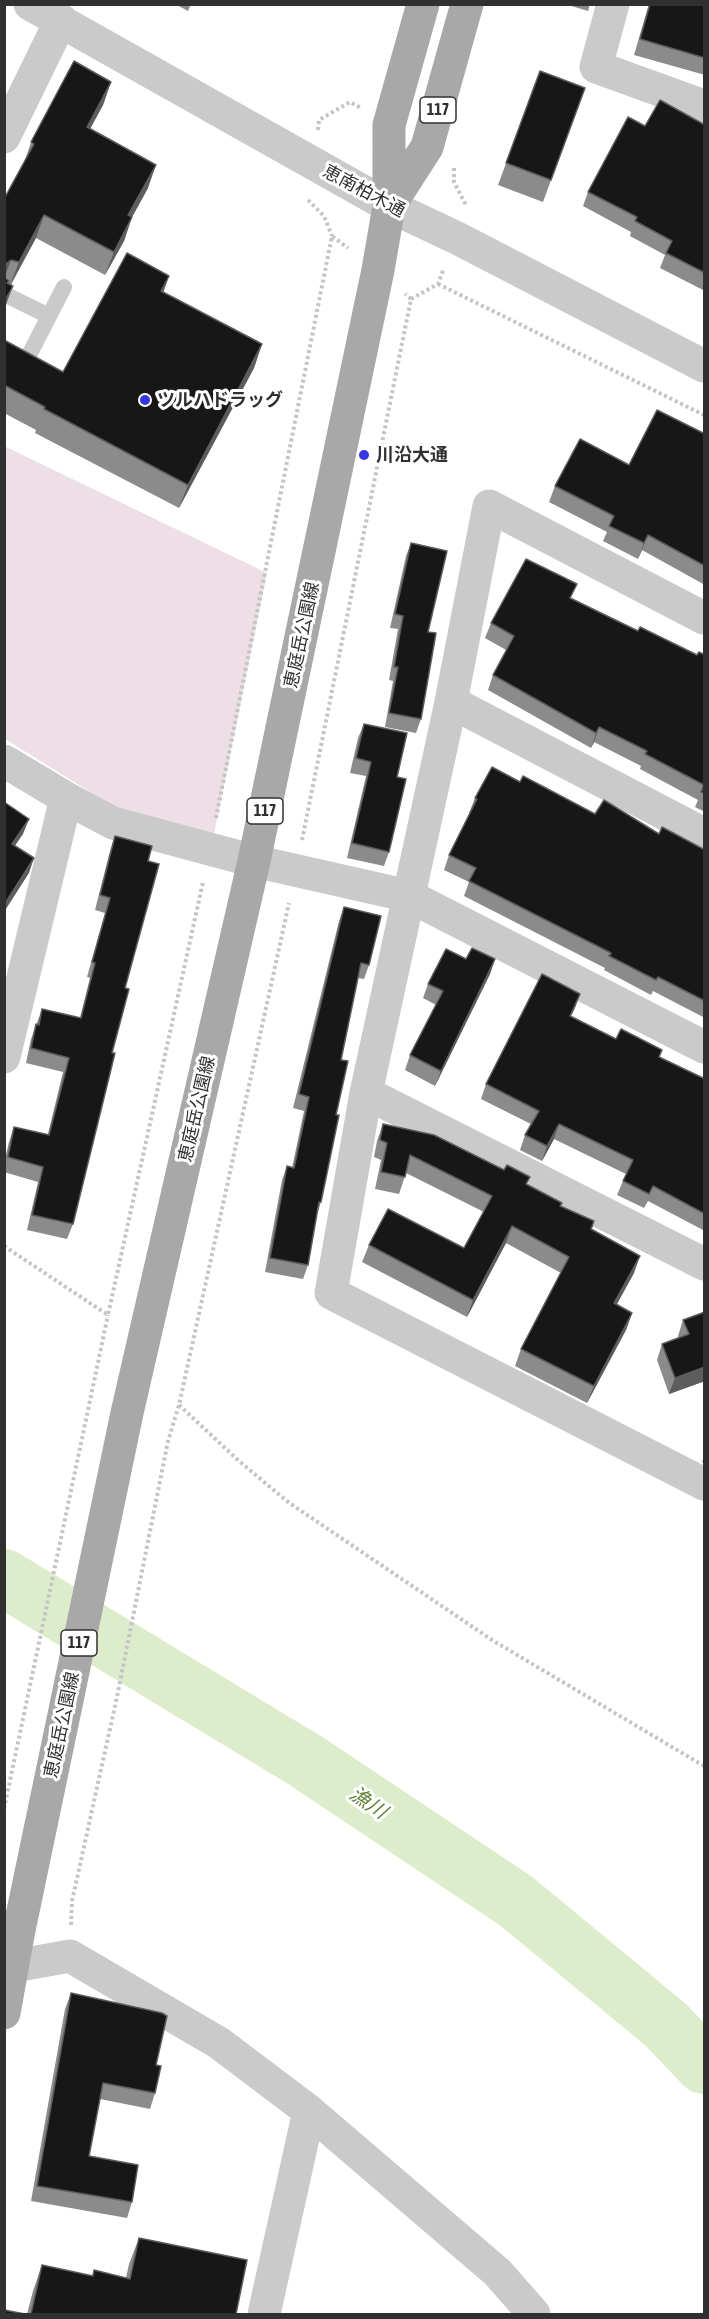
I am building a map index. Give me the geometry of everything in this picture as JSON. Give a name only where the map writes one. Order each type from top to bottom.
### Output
[{"type":"main road","name":"恵庭岳公園線","points":[[4,2013],[12,1942],[32,1873],[127,1413],[255,861],[378,270],[389,206],[389,125],[423,4]]},
{"type":"main road","name":"恵庭岳公園線","points":[[389,206],[428,147],[467,4]]},
{"type":"street","name":"恵南柏木通","points":[[30,4],[389,206],[457,238],[705,366]]},
{"type":"street","points":[[614,4],[596,67],[705,106]]},
{"type":"street","points":[[4,137],[61,20]]},
{"type":"street","points":[[705,618],[489,506],[451,702],[366,1093],[331,1293],[705,1484]]},
{"type":"street","points":[[451,702],[705,834]]},
{"type":"street","points":[[4,761],[113,823],[255,861],[409,896],[705,1047]]},
{"type":"street","points":[[4,1057],[11,993],[66,798]]},
{"type":"street","points":[[366,1093],[705,1264]]},
{"type":"street","points":[[12,1942],[70,1956],[219,2043],[309,2111],[497,2272],[534,2314]]},
{"type":"street","points":[[264,2314],[309,2111]]},
{"type":"lane","points":[[26,361],[64,287]]},
{"type":"lane","points":[[4,294],[49,316]]},
{"type":"path","points":[[4,1809],[108,1315],[210,849],[332,236],[378,270],[411,299],[296,870],[179,1405],[168,1441],[117,1696],[72,1901]]},
{"type":"path","points":[[438,284],[705,415]]},
{"type":"path","points":[[4,1246],[108,1315]]},
{"type":"path","points":[[179,1405],[238,1461],[288,1502],[492,1640],[705,1766]]},
{"type":"shaded area","points":[[4,446],[267,573],[214,834],[156,833],[5,739]]},
{"type":"building","points":[[650,4],[705,4],[705,58],[640,39]]},
{"type":"building","points":[[74,61],[111,82],[87,127],[156,165],[128,215],[132,217],[114,252],[44,215],[19,262],[11,260],[4,265],[4,199],[34,144],[31,142]]},
{"type":"building","points":[[540,71],[585,88],[551,180],[506,163]]},
{"type":"building","points":[[660,100],[705,125],[705,273],[666,253],[672,241],[635,221],[637,217],[588,192],[628,117],[645,126]]},
{"type":"building","name":"ツルハドラッグ","points":[[127,253],[169,276],[161,291],[262,344],[188,485],[44,409],[45,407],[4,385],[4,340],[63,372]]},
{"type":"building","points":[[4,277],[9,281],[7,283],[13,286],[4,302]]},
{"type":"building","points":[[657,410],[705,434],[705,566],[648,535],[644,543],[609,526],[614,516],[555,486],[580,439],[629,465]]},
{"type":"building","points":[[411,543],[447,551],[428,632],[436,633],[421,719],[389,713],[398,667],[394,667],[403,616],[395,614]]},
{"type":"building","points":[[526,559],[577,584],[570,598],[638,631],[640,627],[697,655],[699,652],[705,655],[705,794],[701,792],[704,785],[645,754],[647,751],[599,727],[596,733],[493,675],[514,636],[491,623]]},
{"type":"building","points":[[364,724],[407,733],[397,777],[406,779],[389,852],[352,843],[371,762],[356,758]]},
{"type":"building","points":[[492,767],[520,782],[523,776],[595,814],[604,800],[659,834],[662,827],[705,850],[705,1001],[658,977],[656,980],[609,956],[611,953],[469,881],[476,868],[449,855]]},
{"type":"building","points":[[4,802],[29,819],[12,844],[34,858],[4,905]]},
{"type":"building","points":[[115,836],[152,846],[148,861],[159,864],[125,988],[129,989],[112,1053],[115,1053],[73,1224],[32,1215],[43,1167],[8,1157],[14,1127],[49,1135],[69,1058],[31,1048],[36,1024],[39,1025],[42,1009],[81,1018],[95,963],[92,962],[110,898],[100,895]]},
{"type":"building","points":[[344,907],[381,916],[369,965],[361,963],[341,1060],[348,1061],[336,1115],[339,1115],[321,1202],[319,1202],[308,1265],[270,1258],[287,1166],[294,1168],[309,1097],[299,1094]]},
{"type":"building","points":[[472,948],[495,959],[441,1071],[410,1055],[443,991],[428,984],[446,949],[466,959]]},
{"type":"building","points":[[542,974],[580,994],[570,1016],[616,1039],[621,1029],[662,1050],[659,1057],[705,1079],[705,1214],[653,1186],[649,1194],[623,1181],[633,1160],[559,1124],[547,1146],[525,1135],[539,1111],[486,1084]]},
{"type":"building","points":[[383,1124],[434,1135],[504,1170],[507,1165],[530,1177],[526,1184],[562,1203],[560,1206],[594,1221],[591,1229],[640,1256],[614,1303],[632,1313],[594,1386],[521,1349],[569,1257],[512,1226],[473,1300],[369,1245],[388,1209],[464,1248],[492,1196],[410,1155],[405,1177],[381,1172],[387,1143],[380,1140]]},
{"type":"building","points":[[705,1312],[705,1367],[675,1378],[662,1344],[689,1334],[683,1320]]},
{"type":"building","points":[[71,1993],[167,2016],[156,2065],[161,2066],[155,2093],[103,2083],[89,2156],[138,2165],[132,2202],[37,2186]]},
{"type":"building","points":[[139,2238],[247,2260],[236,2314],[31,2314],[42,2265],[93,2276],[94,2270],[130,2279]]},
{"type":"building","points":[[4,2310],[25,2314],[4,2314]]},
{"type":"waterway","name":"漁川","points":[[4,1578],[306,1761],[516,1901],[666,2025],[704,2065]]},
{"type":"place","name":"ツルハドラッグ","points":[[145,400]]},
{"type":"place","name":"川沿大通","points":[[364,455]]}]
